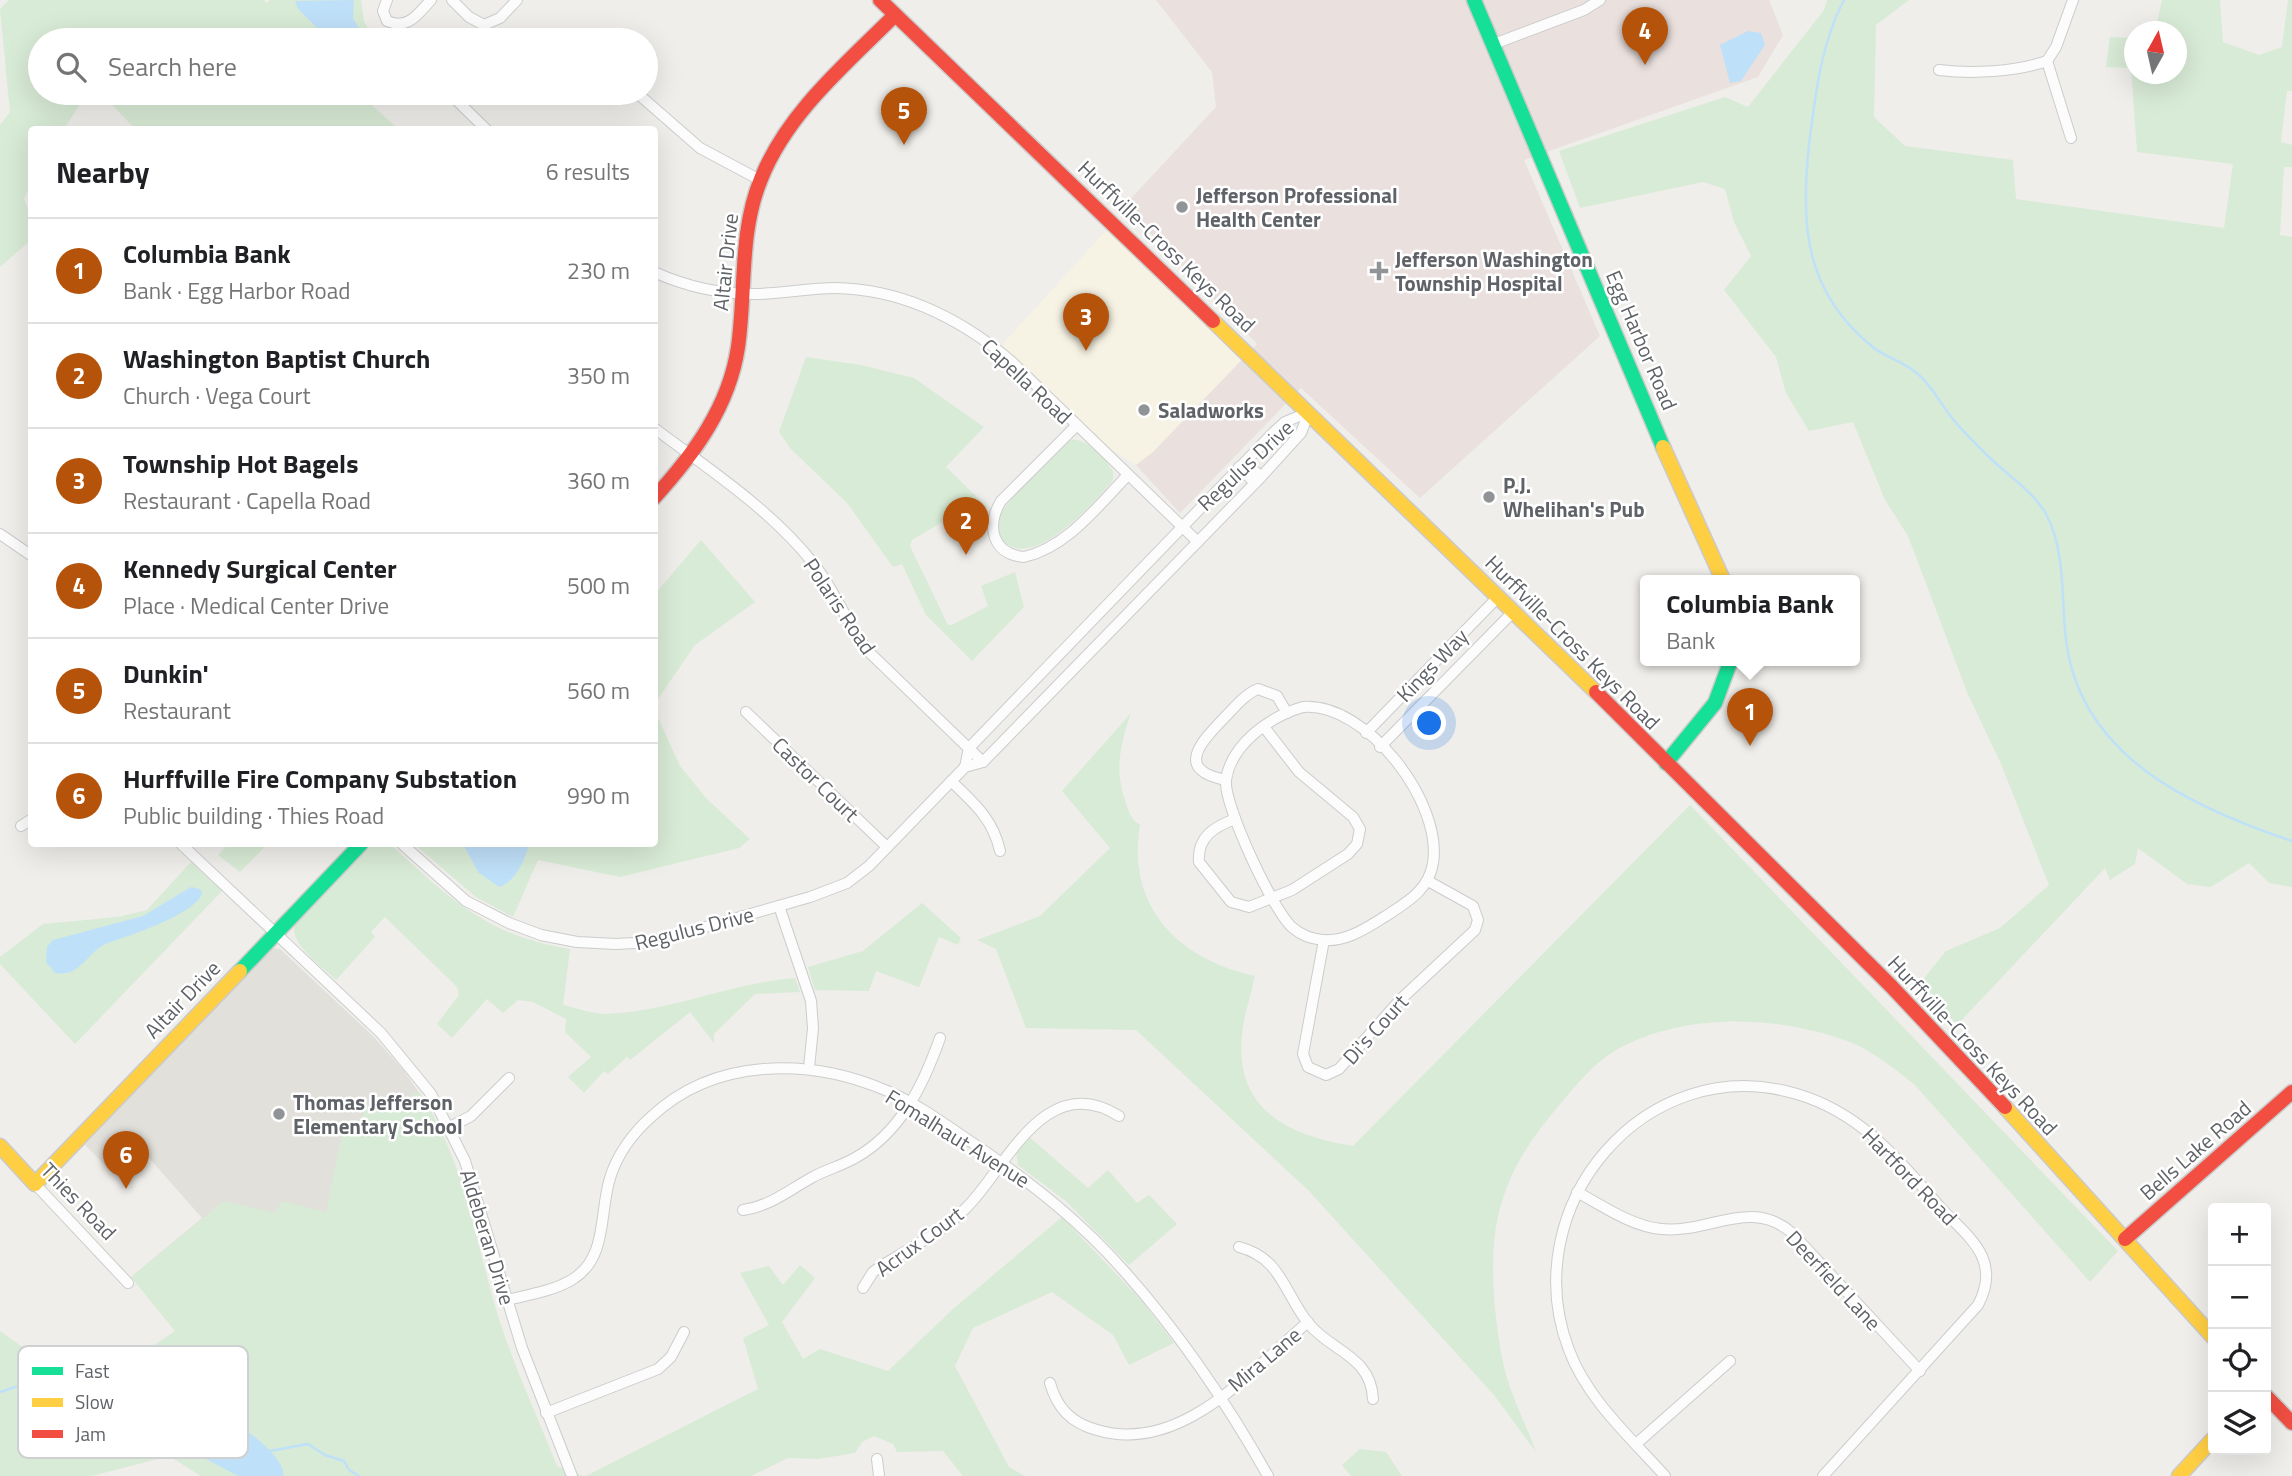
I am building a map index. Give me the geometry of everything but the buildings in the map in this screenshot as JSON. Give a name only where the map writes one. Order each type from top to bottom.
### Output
[{"type":"main road","name":"Hurffville-Cross Keys Road","points":[[880,0],[1570,664],[1929,1026],[2208,1332]]},
{"type":"main road","name":"Egg Harbor Road","points":[[1474,0],[1646,409],[1721,575]]},
{"type":"main road","name":"Altair Drive","points":[[658,493],[691,456],[713,422],[730,380],[738,345],[746,231],[760,180],[776,148],[795,120],[895,15]]},
{"type":"main road","points":[[1688,785],[1682,761],[1687,744],[1720,692],[1729,666]]},
{"type":"main road","points":[[1666,763],[1696,729]]},
{"type":"main road","name":"Altair Drive","points":[[35,1185],[358,847]]},
{"type":"main road","name":"Bells Lake Road","points":[[2125,1239],[2292,1092]]},
{"type":"main road","name":"Thies Road","points":[[0,1146],[35,1185]]},
{"type":"main road","points":[[2271,1400],[2292,1423]]},
{"type":"main road","points":[[2179,1476],[2208,1444]]},
{"type":"street","points":[[387,0],[383,11],[387,21],[398,26],[410,22],[431,0]]},
{"type":"street","points":[[452,0],[469,17],[484,24],[500,18],[517,0]]},
{"type":"street","points":[[1494,44],[1584,10],[1600,0]]},
{"type":"street","points":[[1939,70],[1967,72],[2047,61],[2056,47],[2073,0]]},
{"type":"street","points":[[2047,61],[2071,138]]},
{"type":"street","points":[[461,105],[483,126]]},
{"type":"street","points":[[651,105],[700,148],[760,180]]},
{"type":"street","name":"Capella Road","points":[[658,273],[694,286],[741,294],[853,289],[891,296],[925,307],[962,325],[995,348],[1198,542]]},
{"type":"street","name":"Regulus Drive","points":[[969,748],[1242,464],[1285,422],[1309,412]]},
{"type":"street","name":"Regulus Drive","points":[[405,847],[441,881],[480,910],[541,935],[578,942],[653,942],[779,906],[847,883],[887,847],[965,767],[983,762],[1258,480],[1301,433],[1309,412]]},
{"type":"street","points":[[1076,426],[1001,501],[994,512],[993,535],[1004,551],[1024,558],[1055,544],[1078,526],[1127,476]]},
{"type":"street","name":"Polaris Road","points":[[658,431],[790,536],[822,575],[863,645],[983,762]]},
{"type":"street","points":[[1242,464],[1258,480]]},
{"type":"street","points":[[0,534],[28,553]]},
{"type":"street","name":"Kings Way","points":[[1366,733],[1498,597]]},
{"type":"street","name":"Kings Way","points":[[1380,747],[1513,612]]},
{"type":"street","points":[[1226,780],[1208,776],[1200,770],[1196,755],[1202,741],[1246,696],[1258,689],[1277,696],[1287,713]]},
{"type":"street","points":[[1312,707],[1333,709],[1350,718],[1366,733],[1408,779],[1426,811],[1435,849],[1428,881],[1408,902],[1359,932],[1342,939],[1324,940],[1293,929],[1272,899],[1235,819],[1227,797],[1226,780],[1239,749],[1287,713],[1312,707]]},
{"type":"street","name":"Castor Court","points":[[746,712],[887,847]]},
{"type":"street","points":[[1235,819],[1206,836],[1199,848],[1201,867],[1236,905],[1249,907],[1272,899],[1348,854],[1357,844],[1360,835],[1353,817],[1298,772],[1265,727]]},
{"type":"street","points":[[965,767],[969,748]]},
{"type":"street","points":[[951,781],[986,815],[995,831],[1000,850]]},
{"type":"street","points":[[21,826],[28,821]]},
{"type":"street","name":"Aldeberan Drive","points":[[184,847],[395,1047],[422,1080],[450,1127],[474,1188],[507,1300],[546,1413],[572,1476]]},
{"type":"street","name":"Di's Court","points":[[1324,940],[1303,1054],[1308,1067],[1326,1074],[1339,1069],[1400,1000],[1475,930],[1478,920],[1473,906],[1428,881]]},
{"type":"street","points":[[779,906],[811,1001],[814,1019],[809,1069]]},
{"type":"street","points":[[743,1210],[767,1205],[868,1150],[892,1131],[910,1103],[940,1038]]},
{"type":"street","name":"Fomalhaut Avenue","points":[[507,1300],[565,1284],[590,1263],[600,1236],[613,1171],[628,1143],[655,1113],[695,1088],[741,1071],[771,1068],[809,1069],[857,1079],[910,1103],[1001,1163],[1061,1207],[1100,1245],[1174,1331],[1221,1396],[1268,1476]]},
{"type":"street","points":[[450,1127],[471,1116],[509,1078]]},
{"type":"street","name":"Hartford Road","points":[[1665,1476],[1581,1376],[1569,1352],[1559,1316],[1555,1282],[1558,1248],[1566,1216],[1591,1167],[1622,1133],[1651,1113],[1681,1099],[1718,1090],[1762,1088],[1795,1093],[1843,1113],[1887,1147],[1975,1242],[1983,1256],[1986,1281],[1978,1306],[1829,1474]]},
{"type":"street","name":"Acrux Court","points":[[863,1288],[883,1265],[960,1214],[1021,1136],[1041,1119],[1063,1107],[1101,1107],[1118,1116]]},
{"type":"street","name":"Thies Road","points":[[35,1185],[128,1283]]},
{"type":"street","name":"Deerfield Lane","points":[[1577,1192],[1637,1223],[1661,1229],[1688,1228],[1748,1216],[1777,1222],[1792,1233],[1920,1371]]},
{"type":"street","points":[[1239,1247],[1260,1255],[1271,1264],[1308,1322],[1360,1363],[1373,1387],[1373,1399]]},
{"type":"street","name":"Mira Lane","points":[[1050,1384],[1059,1407],[1077,1422],[1098,1431],[1148,1433],[1173,1426],[1197,1414],[1308,1322]]},
{"type":"street","points":[[546,1413],[658,1368],[671,1357],[684,1332]]},
{"type":"street","points":[[1636,1444],[1730,1361]]},
{"type":"street","points":[[877,1459],[879,1476]]},
{"type":"shaded area","name":"Jefferson Washington Township Hospital","points":[[1156,0],[1769,0],[1783,35],[1758,77],[1524,160],[1600,336],[1420,498],[1301,388],[1180,513],[1136,465],[1153,452],[1257,344],[1124,206],[1216,107],[1212,72]]},
{"type":"shaded area","points":[[1113,223],[1248,354],[1153,452],[1136,465],[1108,447],[1002,345]]},
{"type":"shaded area","points":[[271,948],[280,949],[374,1037],[404,1071],[429,1107],[465,1188],[131,1277],[202,1218],[142,1150],[114,1174],[85,1145]]},
{"type":"green space","points":[[9,0],[263,0],[267,3],[270,0],[361,0],[368,28],[28,28],[28,105],[79,105],[66,126],[28,126],[28,190],[24,199],[28,209],[28,243],[0,267],[0,125],[10,112],[0,9]]},
{"type":"green space","points":[[1827,0],[1909,0],[1876,25],[1874,117],[1905,146],[2013,160],[2016,199],[2224,228],[2233,164],[2137,152],[2132,84],[2187,84],[2187,21],[2157,21],[2162,0],[2220,0],[2223,42],[2259,55],[2282,47],[2288,0],[2292,0],[2292,91],[2287,91],[2281,142],[2292,145],[2292,167],[2284,167],[2280,235],[2292,237],[2292,887],[2269,883],[2249,863],[2211,887],[2187,884],[2138,848],[2135,864],[2110,880],[2105,868],[1957,1025],[1921,982],[1946,951],[2000,928],[2049,885],[2001,764],[1967,692],[1908,536],[1885,500],[1853,422],[1809,431],[1786,393],[1776,357],[1724,290],[1751,256],[1734,222],[1725,189],[1703,182],[1580,208],[1559,151],[1725,97],[1748,107],[1824,10]]},
{"type":"green space","points":[[2110,37],[2124,38],[2124,68],[2106,67]]},
{"type":"green space","points":[[112,105],[372,105],[395,126],[132,126]]},
{"type":"green space","points":[[806,357],[861,365],[914,378],[984,427],[946,467],[987,507],[944,521],[912,540],[910,546],[948,625],[988,606],[981,586],[1015,572],[1024,607],[972,661],[926,615],[902,564],[893,567],[847,503],[790,448],[779,432]]},
{"type":"green space","points":[[1071,440],[1083,442],[1100,455],[1113,471],[1113,480],[1094,502],[1051,538],[1036,546],[1022,549],[1010,546],[1002,540],[998,531],[1000,516],[1028,480]]},
{"type":"green space","points":[[701,540],[755,602],[695,645],[658,699],[658,590]]},
{"type":"green space","points":[[1131,713],[1121,747],[1120,780],[1129,813],[1140,825],[1138,854],[1141,881],[1150,905],[1164,925],[1182,943],[1203,957],[1255,976],[1243,1027],[1242,1060],[1247,1082],[1257,1100],[1270,1115],[1288,1126],[1308,1135],[1353,1146],[1690,805],[2118,1251],[2090,1282],[1914,1084],[1865,1049],[1819,1032],[1761,1022],[1700,1024],[1643,1038],[1607,1056],[1569,1093],[1523,1154],[1501,1205],[1493,1264],[1497,1329],[1507,1378],[1536,1452],[1494,1395],[1309,1191],[1136,1030],[1026,1028],[996,949],[977,940],[1040,916],[1110,848],[1062,791]]},
{"type":"green space","points":[[658,718],[680,766],[706,798],[750,839],[739,848],[620,877],[538,860],[513,917],[476,897],[418,847],[658,847]]},
{"type":"green space","points":[[225,847],[265,847],[240,872],[218,855]]},
{"type":"green space","points":[[370,847],[393,847],[471,912],[515,935],[570,949],[563,1005],[601,1014],[630,1012],[747,985],[795,978],[800,992],[755,994],[714,1034],[714,1043],[690,1012],[630,1060],[627,1057],[608,1074],[604,1071],[584,1093],[568,1077],[591,1057],[565,1032],[566,1019],[533,1002],[518,1000],[503,1013],[487,999],[452,1038],[437,1024],[459,995],[457,987],[385,917],[371,932],[375,937],[336,980],[299,944],[294,928],[297,920]]},
{"type":"green space","points":[[191,862],[222,891],[75,1044],[0,964],[0,957],[43,924],[118,917],[147,910]]},
{"type":"green space","points":[[922,903],[961,938],[958,945],[939,937],[919,987],[876,971],[869,991],[815,990],[808,967],[863,951]]},
{"type":"green space","points":[[419,1092],[435,1119],[459,1175],[500,1322],[557,1466],[583,1476],[201,1476],[172,1458],[248,1458],[248,1346],[153,1346],[175,1331],[131,1277],[224,1201],[275,1213],[282,1201],[326,1212],[343,1129],[360,1131],[365,1105],[388,1109],[391,1099],[404,1099]]},
{"type":"green space","points":[[1028,1136],[1088,1188],[1108,1170],[1137,1203],[1149,1195],[1177,1224],[1129,1265],[1067,1202],[1018,1165],[1016,1151]]},
{"type":"green space","points":[[1062,1217],[1141,1300],[1174,1343],[1129,1365],[1113,1335],[1052,1292],[973,1328],[955,1366],[1009,1467],[1025,1476],[963,1476],[943,1451],[897,1452],[893,1444],[874,1436],[862,1442],[855,1453],[818,1459],[788,1458],[751,1476],[586,1476],[758,1389],[743,1338],[769,1325],[740,1273],[769,1266],[783,1285],[800,1265],[815,1278],[782,1322],[803,1359],[820,1349],[888,1371],[953,1309]]},
{"type":"green space","points":[[0,1331],[21,1346],[18,1346],[18,1458],[161,1458],[92,1476],[0,1476]]},
{"type":"green space","points":[[1360,1449],[1386,1452],[1402,1476],[1351,1476],[1342,1465]]},
{"type":"water","points":[[354,0],[353,18],[358,28],[317,28],[298,9],[295,1]]},
{"type":"water","points":[[1748,31],[1761,33],[1765,45],[1741,81],[1730,83],[1720,45]]},
{"type":"water","points":[[465,847],[528,847],[515,875],[505,884],[499,887],[478,872]]},
{"type":"water","points":[[191,887],[200,889],[202,893],[188,909],[145,930],[108,943],[71,972],[55,973],[46,962],[47,947],[53,940],[143,916]]},
{"type":"water","points":[[248,1432],[275,1456],[282,1467],[283,1476],[238,1476],[204,1458],[248,1458]]},
{"type":"waterway","points":[[1844,0],[1824,52],[1806,175],[1807,230],[1812,256],[1833,304],[1851,327],[1874,348],[1920,376],[1963,431],[2041,506],[2057,544],[2066,640],[2076,681],[2093,716],[2118,746],[2147,772],[2181,794],[2254,828],[2292,841]]},
{"type":"waterway","points":[[0,1392],[18,1386]]},
{"type":"waterway","points":[[270,1451],[308,1444],[325,1455],[344,1461],[349,1470],[359,1476]]},
{"type":"traffic: fast","points":[[1474,0],[1663,447]]},
{"type":"traffic: fast","points":[[1666,763],[1715,703],[1729,666]]},
{"type":"traffic: fast","points":[[240,971],[358,847]]},
{"type":"traffic: slow","points":[[1213,321],[1596,692]]},
{"type":"traffic: slow","points":[[1663,447],[1721,575]]},
{"type":"traffic: slow","points":[[0,1146],[35,1184],[240,971]]},
{"type":"traffic: slow","points":[[2005,1107],[2208,1331]]},
{"type":"traffic: slow","points":[[2179,1476],[2208,1444]]},
{"type":"traffic: jam","points":[[880,0],[1213,321]]},
{"type":"traffic: jam","points":[[658,493],[696,447],[727,390],[738,347],[749,220],[761,179],[772,155],[786,132],[819,91],[895,15]]},
{"type":"traffic: jam","points":[[1596,692],[1891,986],[2005,1107]]},
{"type":"traffic: jam","points":[[2125,1239],[2292,1092]]},
{"type":"traffic: jam","points":[[2271,1401],[2292,1423]]},
{"type":"place","name":"Kennedy Surgical Center","points":[[1645,65]]},
{"type":"place","name":"Dunkin'","points":[[904,145]]},
{"type":"place","name":"Jefferson Professional Health Center","points":[[1182,207]]},
{"type":"place","name":"Jefferson Washington Township Hospital","points":[[1379,271]]},
{"type":"place","name":"Township Hot Bagels","points":[[1086,351]]},
{"type":"place","name":"Saladworks","points":[[1144,410]]},
{"type":"place","name":"P.J. Whelihan's Pub","points":[[1489,497]]},
{"type":"place","name":"Washington Baptist Church","points":[[966,555]]},
{"type":"place","name":"Columbia Bank","points":[[1750,746]]},
{"type":"place","name":"Thomas Jefferson Elementary School","points":[[279,1114]]},
{"type":"place","name":"Hurffville Fire Company Substation","points":[[126,1189]]}]
